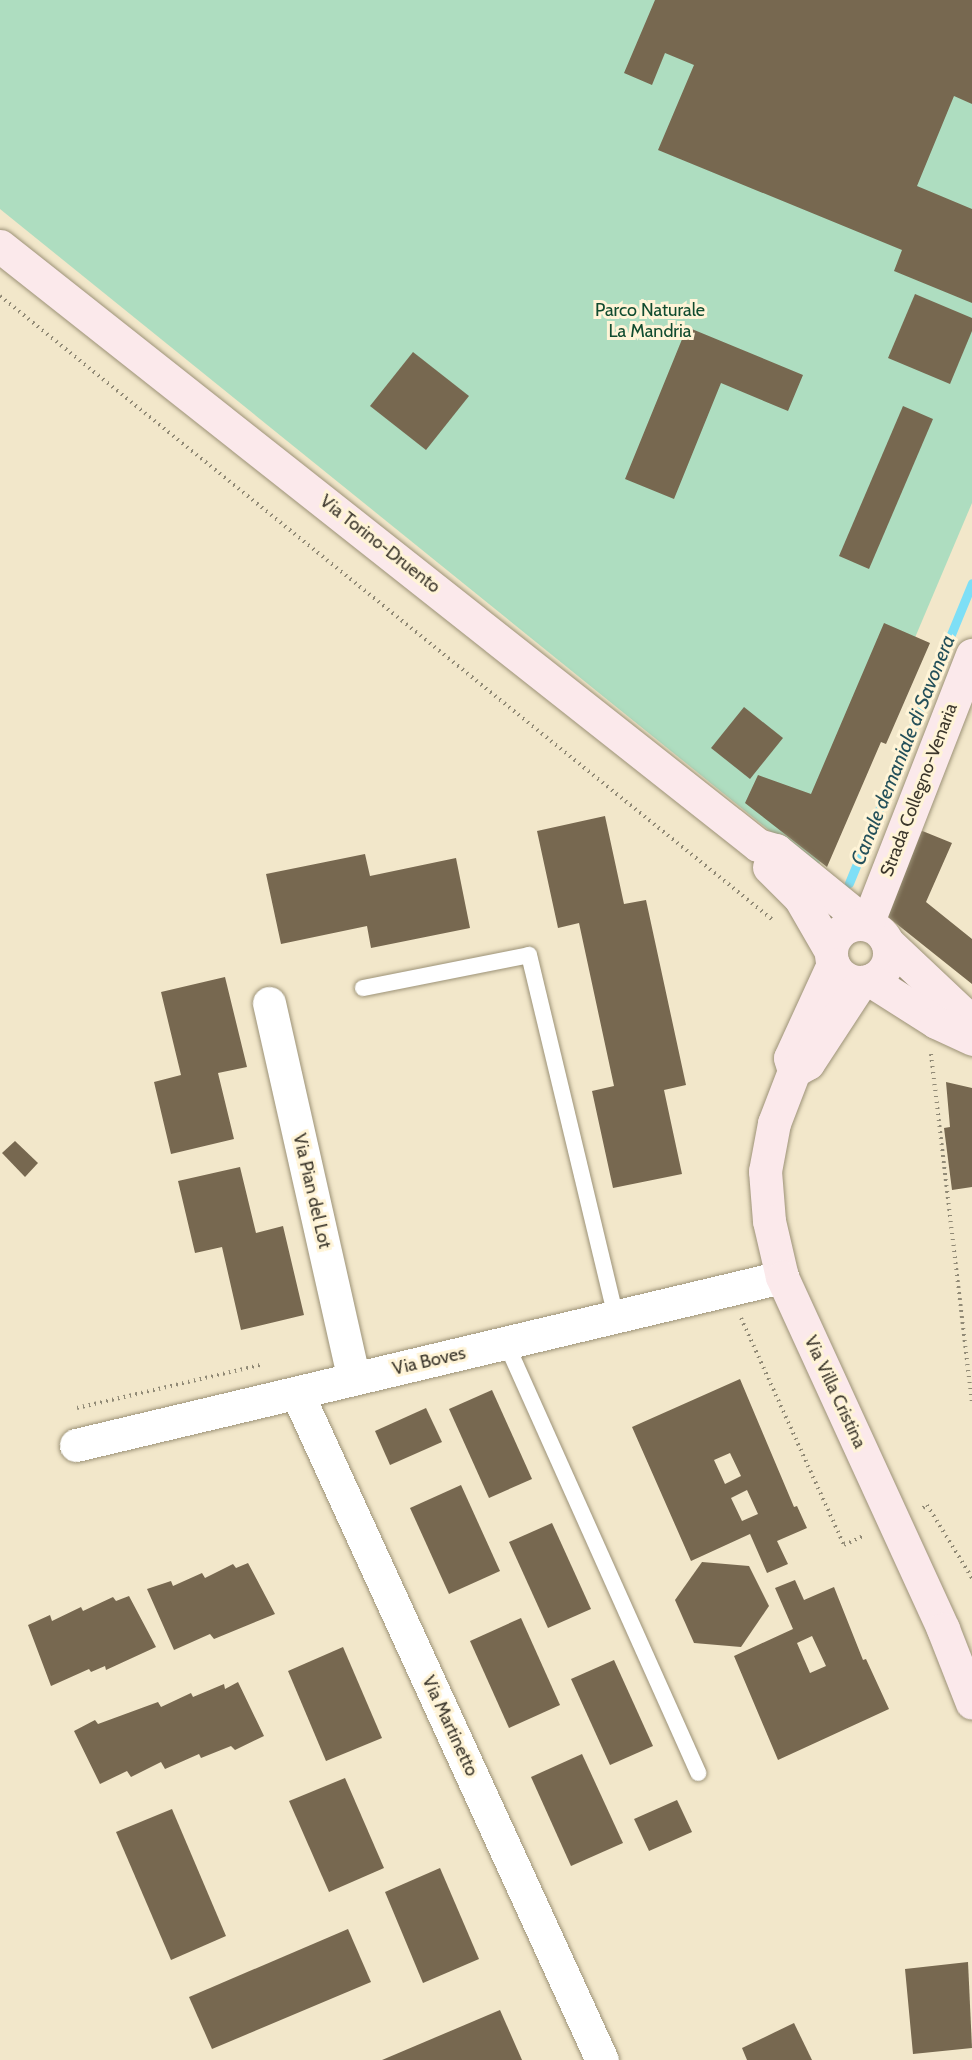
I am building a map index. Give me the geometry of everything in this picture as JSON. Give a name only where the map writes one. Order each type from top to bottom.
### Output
[{"type":"street","name":"Via Torino-Druento","points":[[0,246],[758,844],[776,850],[877,933],[972,1022]]},
{"type":"street","name":"Strada Collegno-Venaria","points":[[877,933],[972,655]]},
{"type":"street","name":"Via Torino-Druento","points":[[758,844],[765,863],[800,898],[831,957]]},
{"type":"street","points":[[866,981],[885,969],[889,960],[877,933],[856,923],[838,932],[831,957],[842,977],[866,981],[936,1022],[972,1039]]},
{"type":"street","name":"Via Villa Cristina","points":[[831,957],[790,1058],[794,1071],[774,1123],[765,1171],[769,1221],[782,1277],[944,1629],[972,1703]]},
{"type":"street","name":"Via Villa Cristina","points":[[794,1071],[808,1063],[866,981]]},
{"type":"street","name":"Via Pian del Lot","points":[[269,1003],[354,1379]]},
{"type":"street","name":"Via Boves","points":[[76,1445],[782,1277]]},
{"type":"street","name":"Via Martinetto","points":[[297,1393],[602,2060]]},
{"type":"lane","points":[[363,988],[529,955],[616,1317]]},
{"type":"lane","points":[[506,1343],[698,1773]]},
{"type":"path","points":[[0,297],[775,922]]},
{"type":"path","points":[[936,1022],[929,1033],[972,1402]]},
{"type":"path","points":[[76,1408],[272,1362]]},
{"type":"green space","name":"Parco Naturale La Mandria","points":[[0,0],[972,0],[972,503],[817,869],[0,209]]},
{"type":"building","points":[[655,0],[972,0],[972,104],[954,96],[917,186],[972,209],[972,303],[894,271],[902,250],[658,150],[694,65],[665,53],[652,85],[624,73]]},
{"type":"building","points":[[915,294],[972,318],[972,331],[950,384],[888,358]]},
{"type":"building","points":[[687,327],[803,375],[788,411],[721,383],[674,499],[625,479]]},
{"type":"building","points":[[413,352],[469,396],[426,450],[370,406]]},
{"type":"building","points":[[903,406],[933,419],[869,569],[839,556]]},
{"type":"building","points":[[884,623],[930,643],[886,744],[881,742],[827,867],[745,803],[758,775],[811,794]]},
{"type":"building","points":[[744,707],[783,738],[750,779],[711,748]]},
{"type":"building","points":[[605,816],[624,904],[646,900],[686,1085],[664,1090],[682,1174],[613,1188],[592,1091],[614,1086],[579,923],[558,928],[537,831]]},
{"type":"building","points":[[920,830],[952,843],[926,902],[972,939],[972,984],[883,913]]},
{"type":"building","points":[[365,854],[370,876],[456,858],[470,928],[371,948],[367,926],[281,944],[266,874]]},
{"type":"building","points":[[225,977],[247,1067],[218,1073],[234,1139],[171,1154],[154,1082],[181,1075],[161,992]]},
{"type":"building","points":[[946,1082],[972,1088],[972,1187],[952,1190],[944,1128],[950,1127]]},
{"type":"building","points":[[15,1141],[38,1163],[25,1177],[2,1153]]},
{"type":"building","points":[[240,1167],[256,1233],[283,1226],[304,1315],[241,1330],[222,1247],[195,1253],[178,1181]]},
{"type":"building","points":[[740,1379],[794,1507],[797,1506],[807,1528],[777,1541],[788,1564],[767,1573],[750,1534],[691,1561],[632,1427]],"holes":[[[730,1453],[741,1476],[725,1484],[714,1460]],[[747,1490],[758,1514],[742,1521],[731,1498]]]},
{"type":"building","points":[[492,1390],[532,1479],[489,1498],[449,1409]]},
{"type":"building","points":[[426,1408],[442,1442],[390,1465],[375,1431]]},
{"type":"building","points":[[461,1485],[500,1571],[449,1594],[410,1508]]},
{"type":"building","points":[[552,1523],[591,1609],[548,1628],[509,1542]]},
{"type":"building","points":[[702,1562],[749,1566],[769,1606],[741,1647],[694,1643],[675,1600]]},
{"type":"building","points":[[248,1563],[275,1614],[214,1639],[210,1634],[174,1650],[147,1589],[171,1581],[173,1586],[202,1573],[205,1578],[233,1564],[236,1568]]},
{"type":"building","points":[[795,1580],[804,1600],[834,1587],[863,1660],[866,1659],[889,1709],[778,1760],[734,1656],[793,1629],[775,1588]],"holes":[[[812,1636],[826,1666],[810,1673],[797,1643]]]},
{"type":"building","points":[[129,1596],[156,1647],[106,1670],[105,1666],[91,1672],[89,1669],[51,1686],[28,1625],[50,1615],[52,1621],[81,1607],[83,1611],[113,1597],[116,1601]]},
{"type":"building","points":[[521,1618],[560,1705],[509,1728],[470,1641]]},
{"type":"building","points":[[343,1647],[382,1738],[326,1761],[288,1671]]},
{"type":"building","points":[[614,1660],[653,1746],[610,1765],[571,1679]]},
{"type":"building","points":[[238,1682],[264,1736],[235,1750],[231,1746],[201,1758],[199,1754],[165,1769],[161,1762],[131,1777],[127,1771],[100,1784],[74,1731],[95,1720],[98,1724],[158,1702],[161,1707],[191,1693],[193,1697],[224,1684],[225,1689]]},
{"type":"building","points":[[582,1754],[623,1843],[571,1866],[531,1777]]},
{"type":"building","points":[[345,1778],[384,1868],[329,1892],[289,1801]]},
{"type":"building","points":[[677,1800],[692,1832],[649,1851],[634,1819]]},
{"type":"building","points":[[172,1809],[226,1936],[171,1960],[116,1832]]},
{"type":"building","points":[[440,1868],[479,1959],[423,1983],[385,1892]]},
{"type":"building","points":[[348,1929],[371,1982],[212,2049],[189,1997]]},
{"type":"building","points":[[968,1962],[972,2048],[913,2054],[905,1969]]},
{"type":"building","points":[[500,2010],[522,2060],[382,2060]]},
{"type":"building","points":[[794,2023],[812,2060],[747,2060],[742,2048]]},
{"type":"waterway","name":"Canale demaniale di Savonera","points":[[849,883],[972,583]]}]
